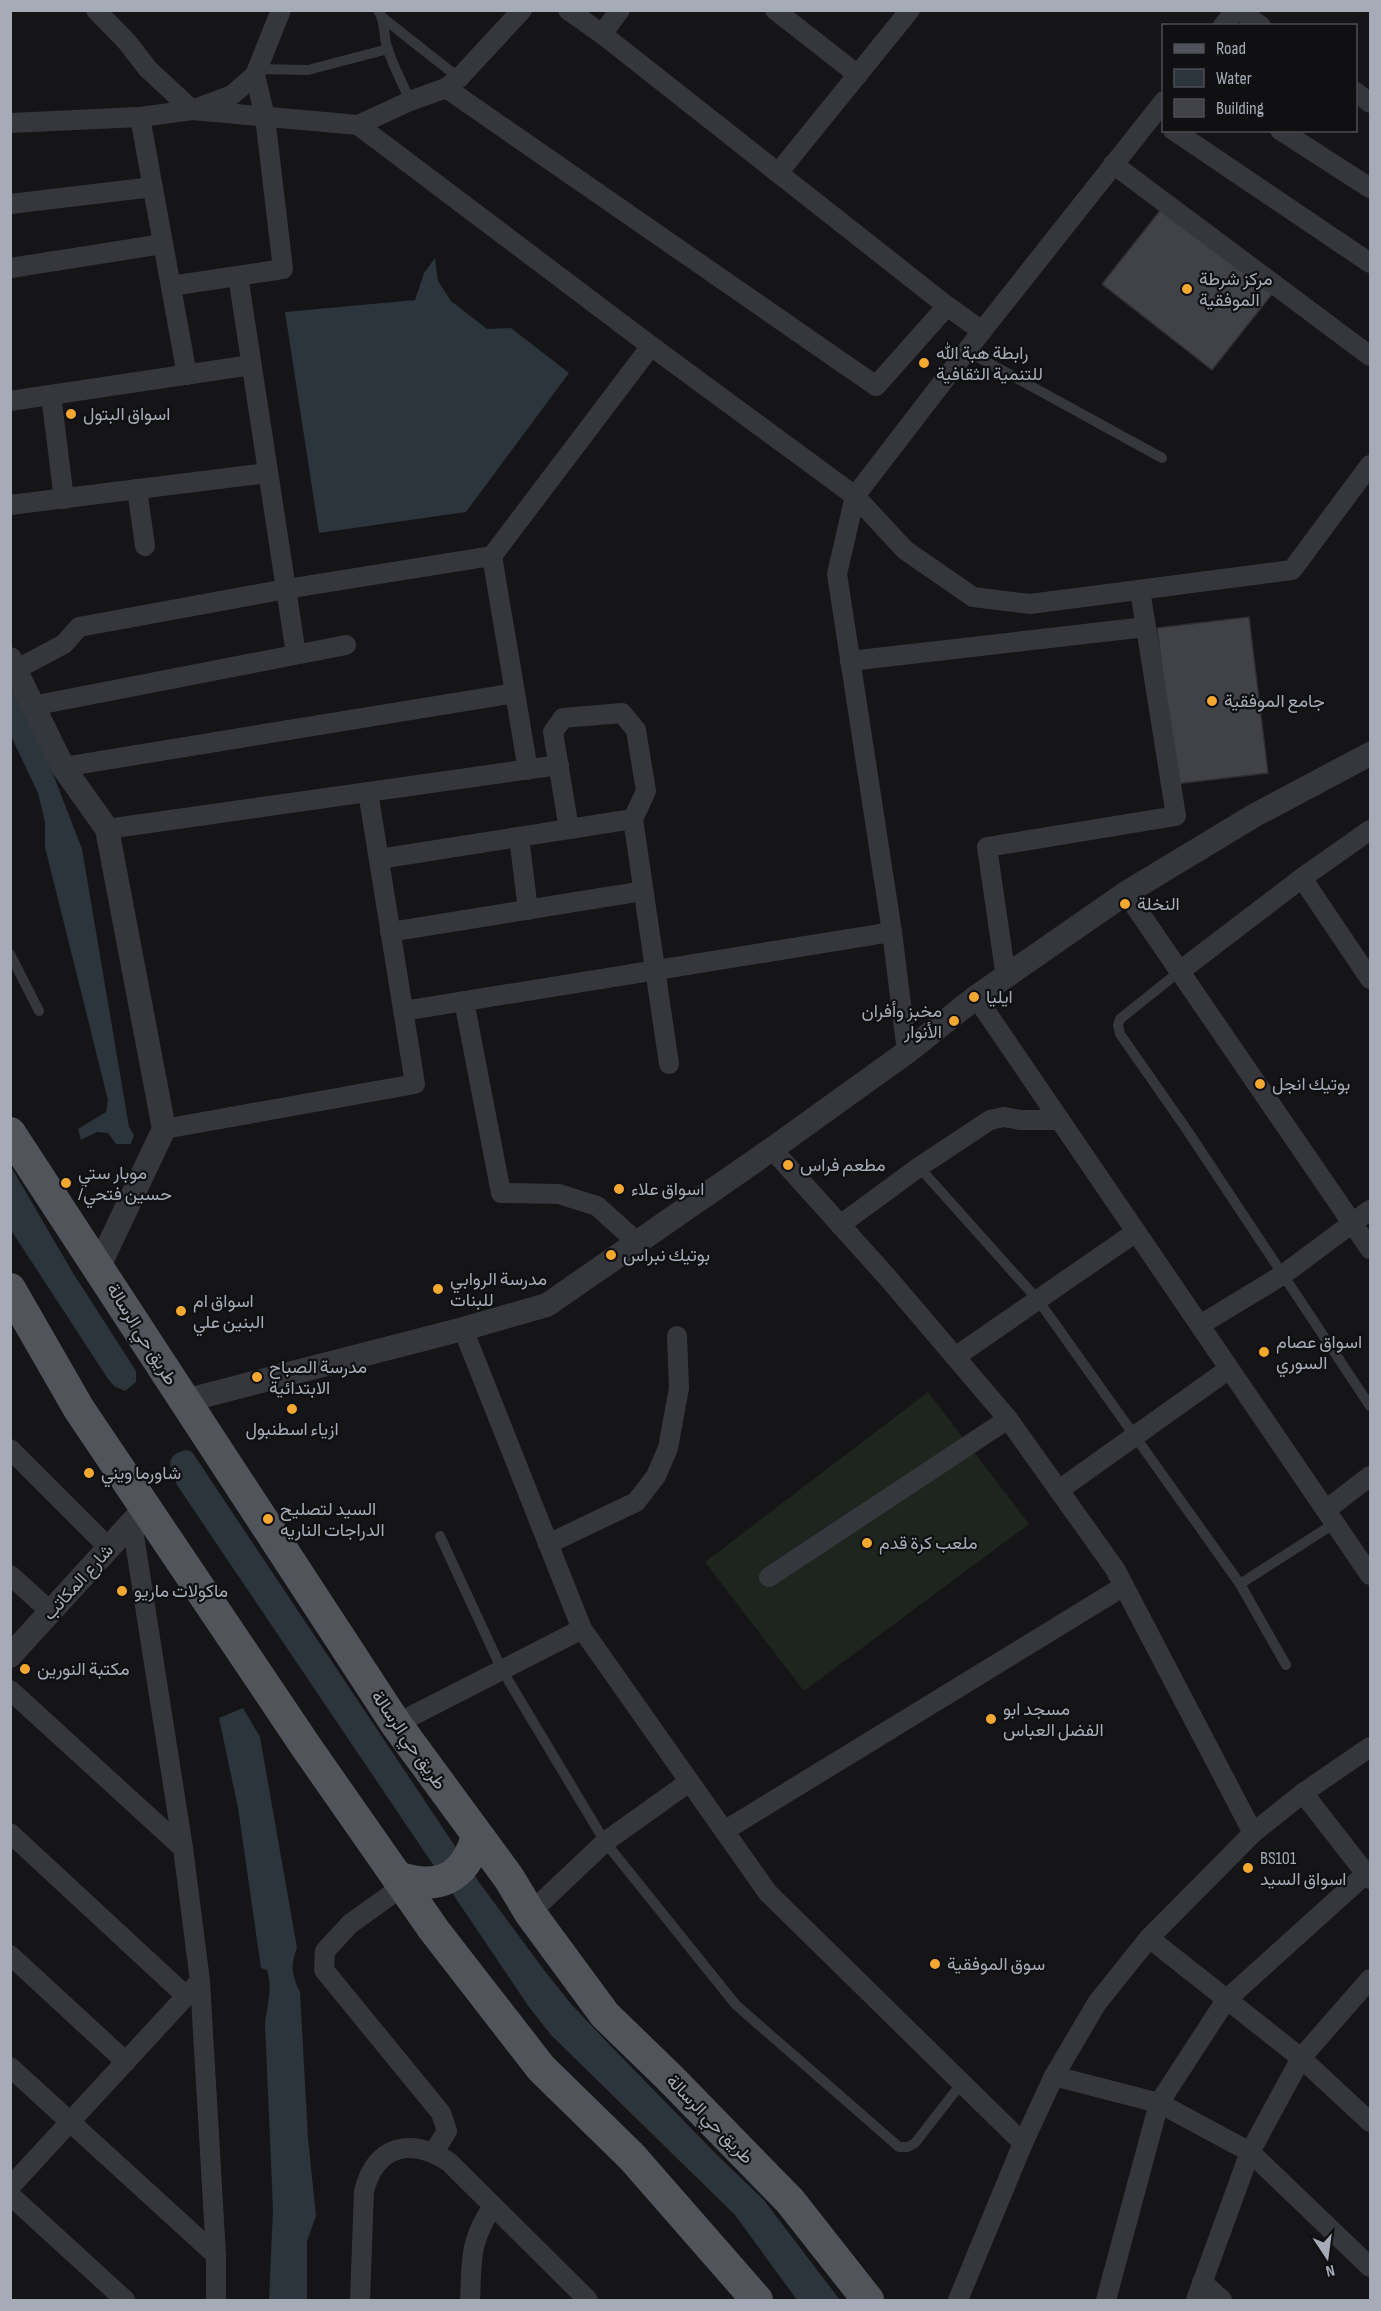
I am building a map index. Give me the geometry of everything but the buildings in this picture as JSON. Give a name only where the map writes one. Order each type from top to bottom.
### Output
[{"type":"main road","name":"طريق حي الرسالة","points":[[10,1133],[487,1860],[530,1913],[605,2015],[790,2201],[868,2301]]},
{"type":"main road","points":[[10,1289],[139,1515],[307,1748],[420,1897],[541,2068],[632,2157],[757,2301]]},
{"type":"main road","points":[[420,1897],[456,1888],[487,1860]]},
{"type":"street","points":[[96,10],[127,42],[148,69],[192,110],[358,125],[452,83],[522,10]]},
{"type":"street","points":[[10,123],[140,117],[192,110],[232,95],[256,72],[281,10]]},
{"type":"street","points":[[568,10],[602,34],[947,306],[982,331]]},
{"type":"street","points":[[602,34],[620,10]]},
{"type":"street","points":[[775,10],[858,75]]},
{"type":"street","points":[[778,173],[910,10]]},
{"type":"street","points":[[1225,24],[1237,10],[1258,24]]},
{"type":"street","points":[[171,286],[283,269],[265,117],[256,72]]},
{"type":"street","points":[[452,83],[876,386],[947,306]]},
{"type":"street","points":[[1357,93],[1371,103]]},
{"type":"street","points":[[907,1052],[892,932],[837,574],[855,496],[1113,164],[1159,114]]},
{"type":"street","points":[[140,117],[187,375]]},
{"type":"street","points":[[358,125],[651,346],[855,496],[905,549],[973,597],[1030,604],[1293,570],[1371,465]]},
{"type":"street","points":[[1176,132],[1371,263]]},
{"type":"street","points":[[1283,132],[1371,188]]},
{"type":"street","points":[[1113,164],[1371,356]]},
{"type":"street","points":[[10,204],[153,187]]},
{"type":"street","points":[[10,268],[163,244]]},
{"type":"street","points":[[238,276],[296,654]]},
{"type":"street","points":[[99,1266],[164,1129],[107,829],[63,767],[14,664],[64,644],[79,627],[286,589],[492,556],[651,346]]},
{"type":"street","points":[[10,400],[251,365]]},
{"type":"street","points":[[51,395],[64,499]]},
{"type":"street","points":[[10,505],[267,473]]},
{"type":"street","points":[[137,489],[146,546]]},
{"type":"street","points":[[492,556],[528,770]]},
{"type":"street","points":[[1005,978],[987,847],[1176,816],[1140,590]]},
{"type":"street","points":[[850,661],[1146,627]]},
{"type":"street","points":[[32,706],[346,645]]},
{"type":"street","points":[[63,767],[515,693]]},
{"type":"street","points":[[569,830],[553,732],[563,718],[622,713],[636,730],[646,791],[633,819],[669,1064]]},
{"type":"street","points":[[184,1401],[548,1305],[772,1149],[907,1052],[976,997],[1126,893],[1255,815],[1371,754]]},
{"type":"street","points":[[107,829],[559,765]]},
{"type":"street","points":[[164,1129],[415,1084],[368,792]]},
{"type":"street","points":[[379,859],[633,819]]},
{"type":"street","points":[[1180,971],[1302,878],[1371,830]]},
{"type":"street","points":[[519,837],[528,910]]},
{"type":"street","points":[[1302,878],[1371,979]]},
{"type":"street","points":[[390,932],[643,891]]},
{"type":"street","points":[[1126,893],[1371,1249]]},
{"type":"street","points":[[403,1011],[892,932]]},
{"type":"street","points":[[976,997],[1371,1575]]},
{"type":"street","points":[[464,1001],[501,1193],[559,1194],[597,1206],[638,1244]]},
{"type":"street","points":[[840,1225],[990,1119],[1004,1117],[1020,1120],[1060,1120]]},
{"type":"street","points":[[772,1149],[1008,1419],[1059,1490],[1124,1586],[1253,1833]]},
{"type":"street","points":[[1200,1325],[1284,1274],[1371,1210]]},
{"type":"street","points":[[955,1358],[1136,1232]]},
{"type":"street","points":[[463,1329],[582,1629],[768,1893],[1023,2143]]},
{"type":"street","points":[[548,1544],[636,1502],[656,1476],[668,1448],[679,1388],[677,1336]]},
{"type":"street","points":[[1059,1490],[1229,1369]]},
{"type":"street","points":[[769,1577],[1008,1419]]},
{"type":"street","points":[[10,1449],[109,1548]]},
{"type":"street","points":[[1330,1516],[1371,1476]]},
{"type":"street","points":[[139,1515],[200,1981],[216,2255],[216,2301]]},
{"type":"street","name":"شارع المكاتب","points":[[10,1656],[139,1515]]},
{"type":"street","points":[[10,1575],[51,1612]]},
{"type":"street","points":[[724,1832],[1124,1586]]},
{"type":"street","points":[[396,1724],[582,1629]]},
{"type":"street","points":[[10,1689],[183,1848]]},
{"type":"street","points":[[958,2301],[1023,2143],[1054,2076],[1097,2003],[1149,1938],[1253,1833],[1303,1793],[1371,1748]]},
{"type":"street","points":[[530,1913],[605,1842],[689,1782]]},
{"type":"street","points":[[1106,2301],[1159,2103],[1226,2000],[1369,1874],[1303,1793]]},
{"type":"street","points":[[10,1833],[186,1996]]},
{"type":"street","points":[[420,1897],[350,1924],[326,1951],[324,1970],[441,2113],[447,2131],[434,2152]]},
{"type":"street","points":[[1149,1938],[1301,2058],[1371,2122]]},
{"type":"street","points":[[10,1955],[126,2062]]},
{"type":"street","points":[[1222,2301],[1199,2291],[1250,2151],[1301,2058],[1371,1979]]},
{"type":"street","points":[[10,2187],[200,1981]]},
{"type":"street","points":[[10,2067],[216,2255]]},
{"type":"street","points":[[1054,2076],[1159,2103],[1250,2151],[1371,2267]]},
{"type":"street","points":[[360,2301],[364,2191],[369,2174],[388,2153],[402,2148],[434,2152],[449,2162],[588,2301]]},
{"type":"street","points":[[10,2195],[125,2301]]},
{"type":"street","points":[[470,2301],[472,2246],[483,2220],[493,2205]]},
{"type":"lane","points":[[381,14],[452,83]]},
{"type":"lane","points":[[381,14],[383,34],[410,101]]},
{"type":"lane","points":[[256,72],[308,70],[388,49]]},
{"type":"lane","points":[[967,351],[1162,458]]},
{"type":"lane","points":[[10,954],[39,1011]]},
{"type":"lane","points":[[1180,971],[1120,1019],[1118,1025],[1120,1034],[1187,1130],[1371,1406]]},
{"type":"lane","points":[[919,1167],[1038,1300],[1240,1584],[1286,1665]]},
{"type":"lane","points":[[1240,1584],[1330,1516]]},
{"type":"lane","points":[[440,1536],[502,1670],[605,1842],[736,2005],[898,2147],[908,2147],[915,2143],[961,2084]]},
{"type":"shaded area","name":"ملعب كرة قدم","points":[[928,1392],[1029,1524],[804,1691],[705,1562]]},
{"type":"water","points":[[435,258],[438,281],[451,301],[487,329],[511,328],[569,373],[466,512],[319,533],[285,312],[415,300],[424,273]]},
{"type":"water","points":[[10,684],[46,756],[82,849],[129,1127],[134,1135],[131,1144],[116,1144],[108,1133],[97,1132],[81,1140],[78,1129],[106,1112],[108,1100],[45,847],[45,822],[38,793],[11,736]]},
{"type":"water","points":[[10,1165],[73,1273],[136,1371],[136,1382],[125,1391],[114,1386],[108,1379],[11,1230]]},
{"type":"water","points":[[186,1450],[192,1452],[479,1882],[544,1970],[572,2005],[606,2041],[763,2199],[840,2300],[797,2300],[735,2215],[551,2035],[529,2007],[177,1485],[171,1468],[171,1459],[179,1452]]},
{"type":"water","points":[[243,1708],[260,1737],[297,1948],[293,1970],[300,1992],[308,2138],[316,2216],[307,2241],[307,2300],[269,2300],[273,2209],[265,2024],[270,1983],[267,1970],[261,1968],[238,1808],[219,1718]]},
{"type":"place","name":"مركز شرطة الموفقية","points":[[1187,289]]},
{"type":"place","name":"رابطة هبة الله للتنمية الثقافية","points":[[924,363]]},
{"type":"place","name":"اسواق البتول","points":[[71,414]]},
{"type":"place","name":"جامع الموفقية","points":[[1212,701]]},
{"type":"place","name":"النخلة","points":[[1125,904]]},
{"type":"place","name":"ايليا","points":[[974,997]]},
{"type":"place","name":"مخبز وأفران الأنوار","points":[[954,1021]]},
{"type":"place","name":"بوتيك انجل","points":[[1260,1084]]},
{"type":"place","name":"مطعم فراس","points":[[788,1165]]},
{"type":"place","name":"موبار ستي /حسين فتحي","points":[[66,1183]]},
{"type":"place","name":"اسواق علاء","points":[[619,1189]]},
{"type":"place","name":"بوتيك نبراس","points":[[611,1255]]},
{"type":"place","name":"مدرسة الروابي للبنات","points":[[438,1289]]},
{"type":"place","name":"اسواق ام البنين علي","points":[[181,1311]]},
{"type":"place","name":"اسواق عصام السوري","points":[[1264,1352]]},
{"type":"place","name":"مدرسة الصباح الابتدائية","points":[[257,1377]]},
{"type":"place","name":"ازياء اسطنبول","points":[[292,1409]]},
{"type":"place","name":"شاورما ويني","points":[[89,1473]]},
{"type":"place","name":"السيد لتصليح الدراجات الناريه","points":[[268,1519]]},
{"type":"place","name":"ملعب كرة قدم","points":[[867,1543]]},
{"type":"place","name":"ماكولات ماريو","points":[[122,1591]]},
{"type":"place","name":"مكتبة النورين","points":[[25,1669]]},
{"type":"place","name":"مسجد ابو الفضل العباس","points":[[991,1719]]},
{"type":"place","name":"BS101 اسواق السيد","points":[[1248,1868]]},
{"type":"place","name":"سوق الموفقية","points":[[935,1964]]}]
